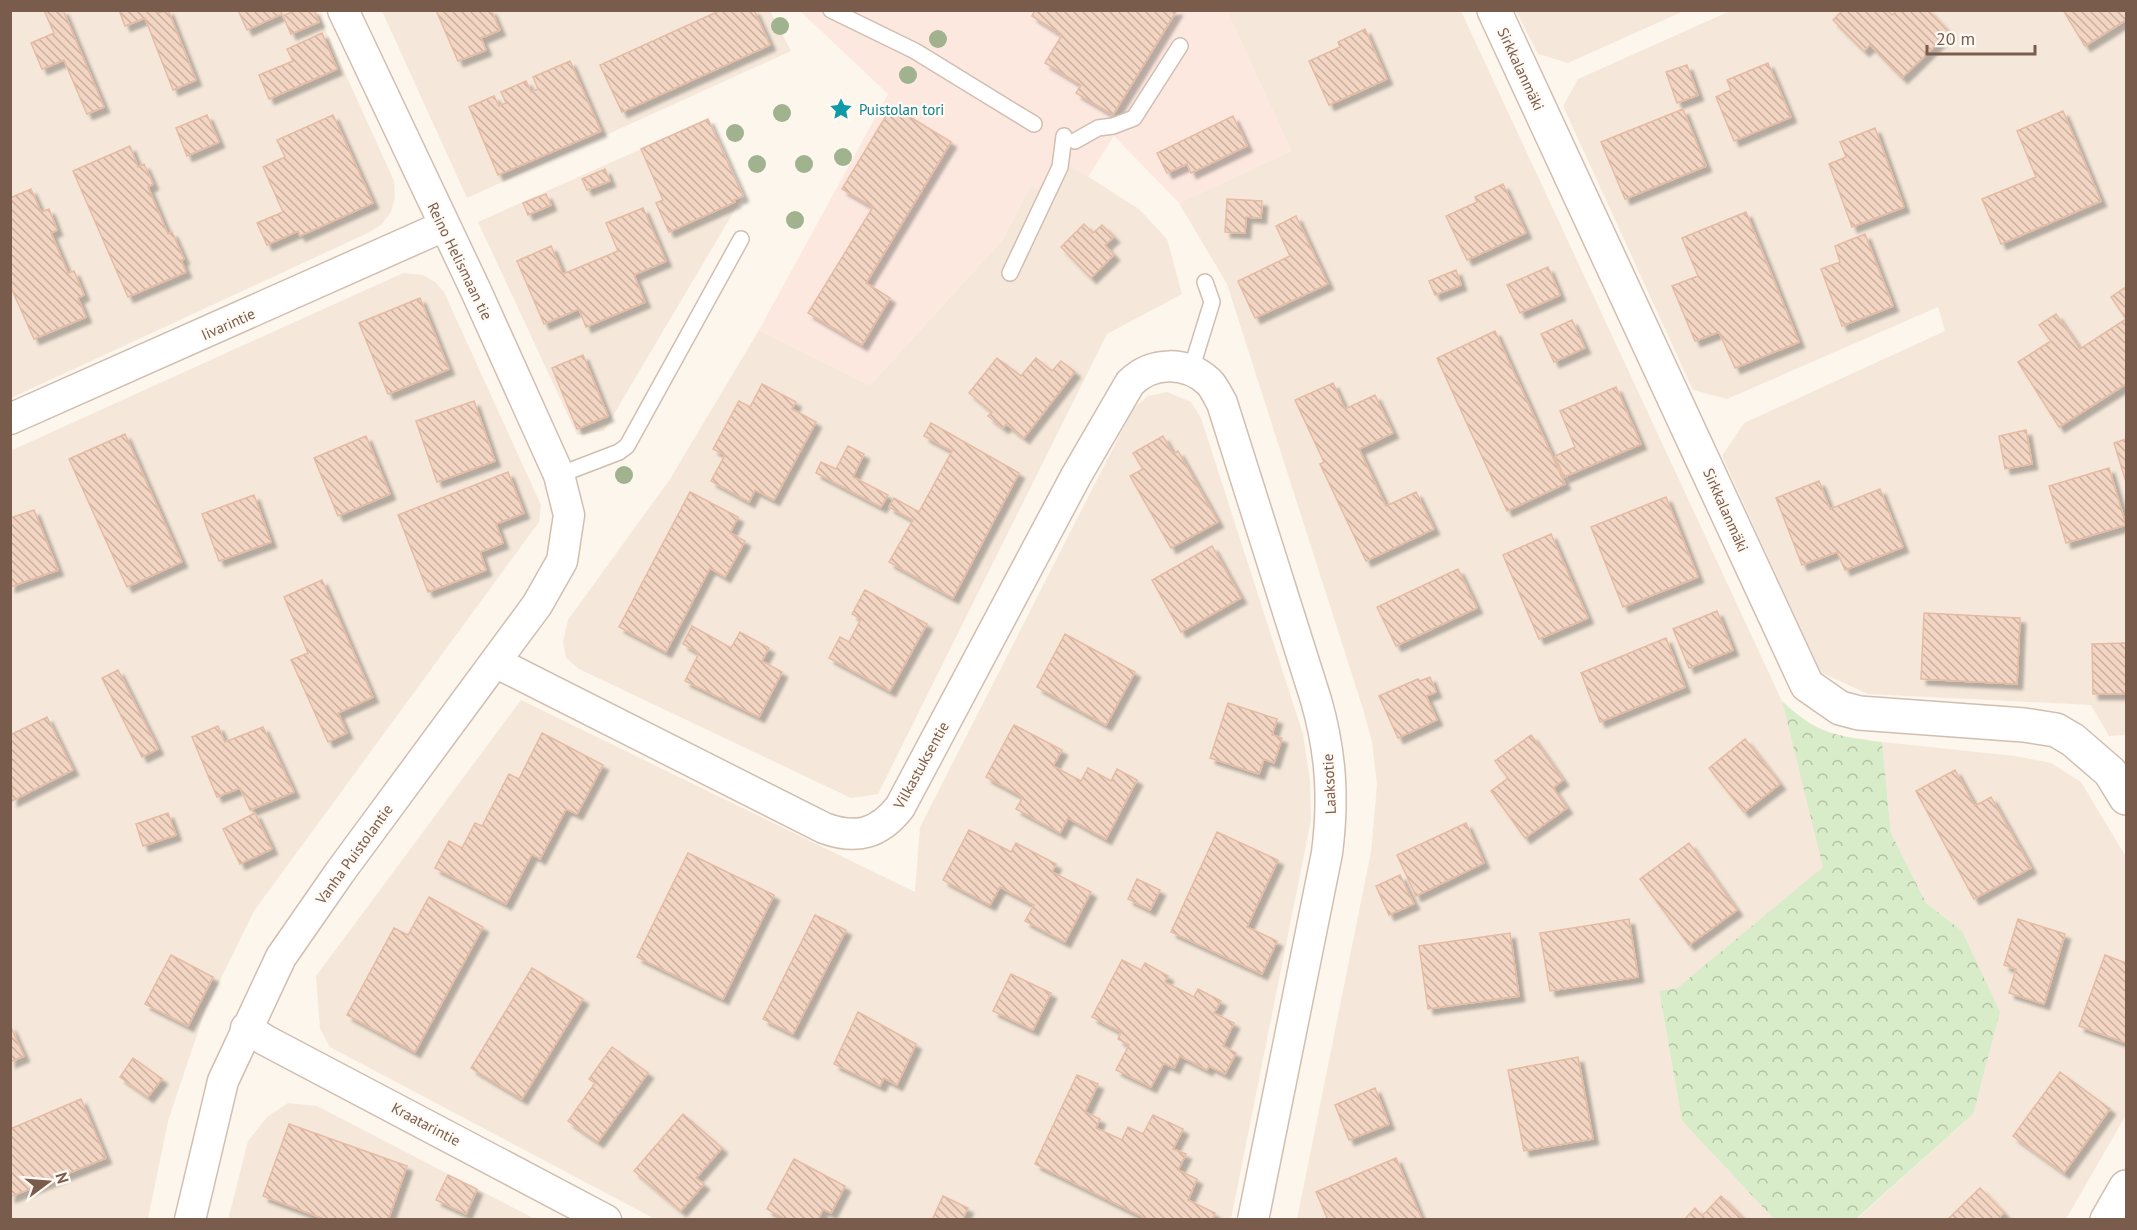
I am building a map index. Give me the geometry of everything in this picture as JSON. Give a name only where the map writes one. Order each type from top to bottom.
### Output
[{"type":"street","name":"Reino Helismaan tie","points":[[343,10],[559,475],[569,515]]},
{"type":"street","name":"Sirkkalanmäki","points":[[1494,10],[1807,685],[1832,703],[1859,713],[2024,725],[2056,730],[2073,740],[2121,780]]},
{"type":"street","name":"Iivarintie","points":[[10,420],[444,226]]},
{"type":"street","name":"Vilkastuksentie","points":[[495,662],[824,828],[839,834],[857,835],[878,829],[900,807],[1076,476],[1120,398],[1139,374],[1153,368],[1164,365],[1191,370]]},
{"type":"street","name":"Laaksotie","points":[[1191,370],[1210,383],[1222,403],[1321,716],[1332,778],[1332,816],[1327,853],[1253,1220]]},
{"type":"street","name":"Vanha Puistolantie","points":[[190,1220],[223,1081],[281,957],[340,872],[537,605],[562,561],[569,515]]},
{"type":"street","name":"Kraatarintie","points":[[246,1028],[606,1220]]},
{"type":"street","points":[[2107,1220],[2127,1187]]},
{"type":"lane","points":[[831,10],[915,51],[1034,124]]},
{"type":"lane","points":[[1010,273],[1060,167],[1070,139],[1134,117],[1180,46]]},
{"type":"lane","points":[[559,475],[619,452],[627,446],[741,239]]},
{"type":"lane","points":[[1191,370],[1212,302],[1205,282]]},
{"type":"shaded area","points":[[10,11],[317,11],[394,181],[395,197],[391,212],[382,224],[370,232],[11,398]]},
{"type":"shaded area","points":[[382,11],[770,11],[791,51],[467,198]]},
{"type":"shaded area","points":[[800,11],[1227,11],[1291,151],[1179,203],[1114,136],[1088,177],[1068,165],[1053,200],[1031,185],[1003,239],[870,385],[759,330],[888,94]]},
{"type":"shaded area","points":[[1227,11],[1461,11],[1782,701],[1824,867],[1677,988],[1659,992],[1682,1121],[1774,1219],[1297,1219],[1371,852],[1377,785],[1372,742],[1363,709],[1227,284],[1179,203],[1291,151]]},
{"type":"shaded area","points":[[1516,11],[1684,11],[1568,63],[1538,54]]},
{"type":"shaded area","points":[[1730,11],[2126,11],[2126,735],[2109,736],[2091,705],[1868,694],[1820,672],[1722,456],[1744,423],[1945,331],[1938,307],[1727,399],[1693,390],[1563,106],[1578,79]]},
{"type":"shaded area","points":[[708,119],[743,196],[604,431],[577,435],[478,222]]},
{"type":"shaded area","points":[[1068,164],[1139,209],[1167,239],[1182,294],[1107,334],[878,794],[851,798],[579,669],[566,658],[563,642],[568,620],[670,479],[759,330],[870,385],[1003,239],[1031,185]]},
{"type":"shaded area","points":[[403,273],[423,275],[435,282],[444,292],[541,505],[539,522],[254,911],[205,1011],[168,1121],[148,1219],[11,1219],[10,451]]},
{"type":"shaded area","points":[[1167,392],[1191,402],[1201,418],[1303,734],[1310,780],[1311,820],[1231,1219],[655,1219],[330,1047],[320,1029],[316,976],[521,700],[915,892],[920,827],[1133,409],[1148,396]]},
{"type":"shaded area","points":[[1882,742],[2015,756],[2051,763],[2081,782],[2126,857],[2126,1115],[2066,1219],[1856,1220],[1973,1114],[1962,931],[1926,903],[1891,833]]},
{"type":"shaded area","points":[[288,1103],[317,1106],[535,1219],[228,1220],[248,1141],[267,1117]]},
{"type":"green space","points":[[1782,701],[1794,712],[1828,732],[1882,742],[1891,833],[1926,903],[1962,931],[2000,1012],[1973,1114],[1856,1219],[1774,1219],[1682,1121],[1659,991],[1677,988],[1823,867]]},
{"type":"building","points":[[44,10],[63,10],[104,107],[87,114],[64,60],[42,69],[31,43],[54,33]]},
{"type":"building","points":[[119,10],[156,10],[157,13],[168,10],[196,80],[173,90],[145,18],[125,26]]},
{"type":"building","points":[[238,10],[280,10],[282,14],[247,30]]},
{"type":"building","points":[[296,10],[314,10],[319,22],[291,34],[283,16]]},
{"type":"building","points":[[436,10],[491,10],[500,30],[481,38],[486,50],[458,61]]},
{"type":"building","points":[[721,10],[754,10],[770,45],[622,112],[600,65]]},
{"type":"building","points":[[1035,10],[1177,10],[1113,115],[1076,93],[1081,85],[1045,63],[1062,35],[1032,16]]},
{"type":"building","points":[[1843,10],[1888,10],[1892,15],[1897,10],[1928,10],[1949,32],[1902,78],[1870,45],[1864,51],[1833,20]]},
{"type":"building","points":[[2063,10],[2126,10],[2126,20],[2085,46]]},
{"type":"building","points":[[1365,29],[1387,79],[1329,105],[1309,61],[1340,47],[1338,42]]},
{"type":"building","points":[[322,33],[337,69],[269,99],[259,75],[293,61],[287,49]]},
{"type":"building","points":[[570,61],[601,131],[498,175],[469,107],[494,96],[499,106],[506,103],[501,92],[526,81],[531,92],[538,89],[533,77]]},
{"type":"building","points":[[1768,63],[1791,117],[1734,141],[1716,97],[1731,90],[1727,80]]},
{"type":"building","points":[[1687,65],[1698,95],[1677,103],[1666,72]]},
{"type":"building","points":[[892,106],[951,142],[866,283],[890,298],[862,345],[808,313],[873,207],[842,189]]},
{"type":"building","points":[[1683,109],[1706,166],[1625,199],[1601,142]]},
{"type":"building","points":[[2063,111],[2101,201],[2001,244],[1982,199],[2036,177],[2017,131]]},
{"type":"building","points":[[207,115],[219,142],[187,156],[176,128]]},
{"type":"building","points":[[333,115],[373,203],[300,236],[298,231],[267,245],[257,223],[283,212],[263,167],[285,157],[277,140]]},
{"type":"building","points":[[1233,116],[1247,146],[1191,173],[1187,164],[1167,173],[1157,153]]},
{"type":"building","points":[[708,119],[743,196],[734,200],[735,202],[669,232],[656,203],[663,200],[641,149]]},
{"type":"building","points":[[1875,128],[1904,207],[1852,227],[1829,164],[1846,157],[1840,142]]},
{"type":"building","points":[[130,146],[138,167],[144,164],[153,184],[148,187],[168,234],[172,232],[184,259],[181,260],[186,272],[128,297],[73,171]]},
{"type":"building","points":[[605,169],[610,181],[587,190],[582,179]]},
{"type":"building","points":[[1503,184],[1526,233],[1467,260],[1446,216],[1477,202],[1475,197]]},
{"type":"building","points":[[31,189],[41,212],[49,209],[57,230],[51,233],[68,273],[74,271],[84,295],[78,298],[86,317],[34,339],[10,285],[10,198]]},
{"type":"building","points":[[546,194],[551,205],[528,215],[523,203]]},
{"type":"building","points":[[1227,199],[1262,201],[1261,218],[1246,217],[1245,233],[1225,232]]},
{"type":"building","points":[[643,208],[666,261],[634,275],[645,302],[586,327],[579,309],[544,324],[517,261],[551,246],[563,274],[618,251],[606,223]]},
{"type":"building","points":[[1746,212],[1799,342],[1735,368],[1719,332],[1695,341],[1672,286],[1698,276],[1682,238]]},
{"type":"building","points":[[1296,216],[1328,284],[1255,318],[1238,281],[1290,256],[1276,226]]},
{"type":"building","points":[[1084,224],[1093,233],[1102,225],[1114,237],[1105,245],[1114,255],[1091,278],[1061,247]]},
{"type":"building","points":[[1865,234],[1893,306],[1842,326],[1821,269],[1840,262],[1835,246]]},
{"type":"building","points":[[1548,267],[1560,295],[1520,313],[1507,285]]},
{"type":"building","points":[[1456,270],[1461,285],[1435,295],[1429,281]]},
{"type":"building","points":[[2126,287],[2126,319],[2111,297]]},
{"type":"building","points":[[420,298],[449,369],[388,394],[359,323]]},
{"type":"building","points":[[2056,314],[2080,349],[2126,319],[2126,384],[2059,427],[2018,362],[2051,341],[2039,325]]},
{"type":"building","points":[[1572,320],[1585,348],[1554,362],[1541,334]]},
{"type":"building","points":[[1495,331],[1565,484],[1507,511],[1437,358]]},
{"type":"building","points":[[583,355],[608,416],[577,429],[552,368]]},
{"type":"building","points":[[997,358],[1021,376],[1036,358],[1052,371],[1061,361],[1075,372],[1024,438],[1006,424],[1003,428],[988,416],[992,412],[969,393]]},
{"type":"building","points":[[1333,383],[1345,409],[1375,395],[1393,433],[1359,449],[1386,506],[1416,492],[1434,529],[1366,561],[1320,464],[1324,462],[1295,400]]},
{"type":"building","points":[[762,384],[796,402],[792,409],[816,422],[774,500],[755,490],[749,502],[711,481],[725,455],[713,449],[739,401],[750,407]]},
{"type":"building","points":[[1616,387],[1641,444],[1564,477],[1555,456],[1575,447],[1560,411]]},
{"type":"building","points":[[474,401],[495,461],[437,482],[416,421]]},
{"type":"building","points":[[931,423],[1019,473],[953,598],[889,562],[913,520],[889,507],[894,498],[919,512],[952,451],[924,436]]},
{"type":"building","points":[[2026,430],[2032,464],[2005,469],[1999,436]]},
{"type":"building","points":[[125,434],[182,562],[127,587],[69,459]]},
{"type":"building","points":[[366,436],[390,494],[338,516],[314,458]]},
{"type":"building","points":[[1163,436],[1173,454],[1178,451],[1218,522],[1171,548],[1130,476],[1143,469],[1133,453]]},
{"type":"building","points":[[2126,439],[2126,482],[2114,443]]},
{"type":"building","points":[[848,446],[864,454],[853,477],[888,495],[881,507],[816,473],[821,462],[836,469]]},
{"type":"building","points":[[2109,468],[2126,525],[2066,543],[2049,486]]},
{"type":"building","points":[[508,472],[524,513],[496,524],[503,543],[480,552],[486,570],[428,592],[398,515]]},
{"type":"building","points":[[1819,481],[1830,509],[1880,489],[1903,547],[1845,570],[1837,552],[1802,565],[1776,498]]},
{"type":"building","points":[[690,492],[738,517],[730,533],[745,541],[725,577],[710,568],[666,652],[619,627]]},
{"type":"building","points":[[254,495],[271,542],[219,561],[202,514]]},
{"type":"building","points":[[1666,497],[1698,577],[1623,607],[1591,527]]},
{"type":"building","points":[[34,510],[58,570],[10,587],[10,518]]},
{"type":"building","points":[[1551,534],[1588,618],[1539,639],[1503,555]]},
{"type":"building","points":[[1212,546],[1241,598],[1181,632],[1152,580]]},
{"type":"building","points":[[1458,569],[1477,608],[1396,646],[1377,607]]},
{"type":"building","points":[[322,580],[373,697],[338,713],[347,733],[328,742],[291,660],[308,653],[284,597]]},
{"type":"building","points":[[865,590],[927,624],[890,691],[829,658],[840,637],[849,642],[861,619],[852,614]]},
{"type":"building","points":[[1717,611],[1733,650],[1689,668],[1673,629]]},
{"type":"building","points":[[1924,613],[2020,618],[2017,684],[1921,679]]},
{"type":"building","points":[[692,626],[731,648],[740,632],[769,648],[762,661],[782,672],[759,717],[685,681],[699,653],[683,644]]},
{"type":"building","points":[[1065,634],[1135,672],[1106,725],[1037,687]]},
{"type":"building","points":[[1666,638],[1685,687],[1600,722],[1581,673]]},
{"type":"building","points":[[2126,643],[2126,694],[2093,694],[2092,644]]},
{"type":"building","points":[[118,670],[158,749],[142,757],[102,678]]},
{"type":"building","points":[[1430,677],[1436,692],[1426,696],[1437,720],[1398,738],[1379,696],[1418,679],[1420,681]]},
{"type":"building","points":[[1228,703],[1277,719],[1272,735],[1282,738],[1274,763],[1264,759],[1259,774],[1210,758]]},
{"type":"building","points":[[47,717],[73,770],[12,801],[10,735]]},
{"type":"building","points":[[1014,725],[1062,750],[1053,766],[1081,781],[1088,768],[1111,781],[1117,769],[1137,780],[1106,839],[1068,818],[1060,833],[1016,809],[1023,797],[986,777]]},
{"type":"building","points":[[218,726],[225,742],[263,727],[294,792],[250,810],[240,788],[217,797],[192,737]]},
{"type":"building","points":[[542,733],[603,765],[577,814],[566,809],[540,859],[532,854],[506,904],[435,868],[449,841],[462,848],[475,823],[482,826],[509,774],[519,779]]},
{"type":"building","points":[[1531,735],[1563,780],[1553,788],[1567,808],[1525,838],[1491,791],[1508,778],[1495,761]]},
{"type":"building","points":[[1745,739],[1780,784],[1744,812],[1709,768]]},
{"type":"building","points":[[1955,770],[1975,806],[1991,797],[2031,868],[1974,899],[1916,791]]},
{"type":"building","points":[[168,813],[176,835],[143,846],[136,824]]},
{"type":"building","points":[[255,813],[272,849],[240,864],[223,829]]},
{"type":"building","points":[[1466,823],[1484,863],[1416,896],[1397,855]]},
{"type":"building","points":[[969,830],[1011,852],[1016,843],[1056,864],[1052,872],[1091,892],[1065,942],[1025,921],[1034,905],[1000,887],[990,905],[943,880]]},
{"type":"building","points":[[1217,832],[1278,860],[1247,927],[1277,941],[1262,974],[1171,932]]},
{"type":"building","points":[[1689,843],[1737,910],[1689,945],[1640,879]]},
{"type":"building","points":[[688,853],[774,895],[723,999],[637,957]]},
{"type":"building","points":[[1400,875],[1414,904],[1389,915],[1376,886]]},
{"type":"building","points":[[1137,879],[1160,890],[1150,910],[1128,899]]},
{"type":"building","points":[[429,897],[483,927],[415,1052],[347,1015],[394,928],[408,935]]},
{"type":"building","points":[[815,915],[846,930],[793,1034],[763,1019]]},
{"type":"building","points":[[1629,919],[1638,977],[1550,991],[1540,933]]},
{"type":"building","points":[[2018,919],[2065,934],[2044,1004],[2009,993],[2016,969],[2004,965]]},
{"type":"building","points":[[1510,933],[1519,996],[1428,1009],[1419,946]]},
{"type":"building","points":[[171,955],[213,977],[188,1026],[145,1004]]},
{"type":"building","points":[[2105,955],[2126,963],[2126,1043],[2079,1026]]},
{"type":"building","points":[[1122,960],[1141,970],[1145,963],[1168,976],[1165,982],[1194,997],[1198,989],[1221,1001],[1214,1013],[1234,1023],[1223,1046],[1236,1053],[1225,1074],[1209,1066],[1207,1070],[1180,1056],[1174,1068],[1164,1063],[1151,1087],[1116,1070],[1129,1045],[1118,1039],[1121,1032],[1092,1017]]},
{"type":"building","points":[[532,968],[583,999],[522,1099],[471,1068]]},
{"type":"building","points":[[1011,974],[1051,993],[1033,1030],[993,1011]]},
{"type":"building","points":[[858,1012],[916,1044],[897,1085],[884,1078],[880,1086],[834,1064]]},
{"type":"building","points":[[10,1025],[24,1056],[10,1062]]},
{"type":"building","points":[[612,1047],[648,1073],[598,1142],[568,1121],[595,1083],[589,1079]]},
{"type":"building","points":[[1578,1057],[1593,1139],[1524,1151],[1508,1070]]},
{"type":"building","points":[[133,1058],[162,1079],[148,1097],[120,1077]]},
{"type":"building","points":[[2060,1072],[2110,1109],[2064,1173],[2013,1136]]},
{"type":"building","points":[[1077,1075],[1098,1084],[1085,1112],[1100,1119],[1096,1128],[1122,1140],[1128,1127],[1143,1134],[1153,1115],[1183,1129],[1173,1149],[1186,1154],[1178,1170],[1197,1179],[1188,1200],[1215,1213],[1212,1220],[1149,1220],[1035,1164]]},
{"type":"building","points":[[1375,1088],[1389,1124],[1349,1140],[1335,1105]]},
{"type":"building","points":[[81,1099],[106,1158],[10,1197],[10,1129]]},
{"type":"building","points":[[683,1114],[722,1148],[696,1178],[704,1184],[681,1211],[634,1171]]},
{"type":"building","points":[[289,1124],[407,1166],[388,1220],[327,1220],[263,1196]]},
{"type":"building","points":[[1396,1158],[1422,1220],[1328,1220],[1316,1192]]},
{"type":"building","points":[[794,1159],[845,1186],[831,1213],[823,1209],[818,1220],[786,1220],[767,1209]]},
{"type":"building","points":[[448,1175],[477,1189],[466,1214],[436,1200]]},
{"type":"building","points":[[1980,1188],[2004,1213],[1997,1220],[1947,1220]]},
{"type":"building","points":[[943,1196],[968,1208],[962,1220],[932,1220]]},
{"type":"building","points":[[1721,1196],[1745,1220],[1684,1220],[1695,1208],[1702,1216]]},
{"type":"place","name":"Puistolan tori","points":[[841,109]]}]
